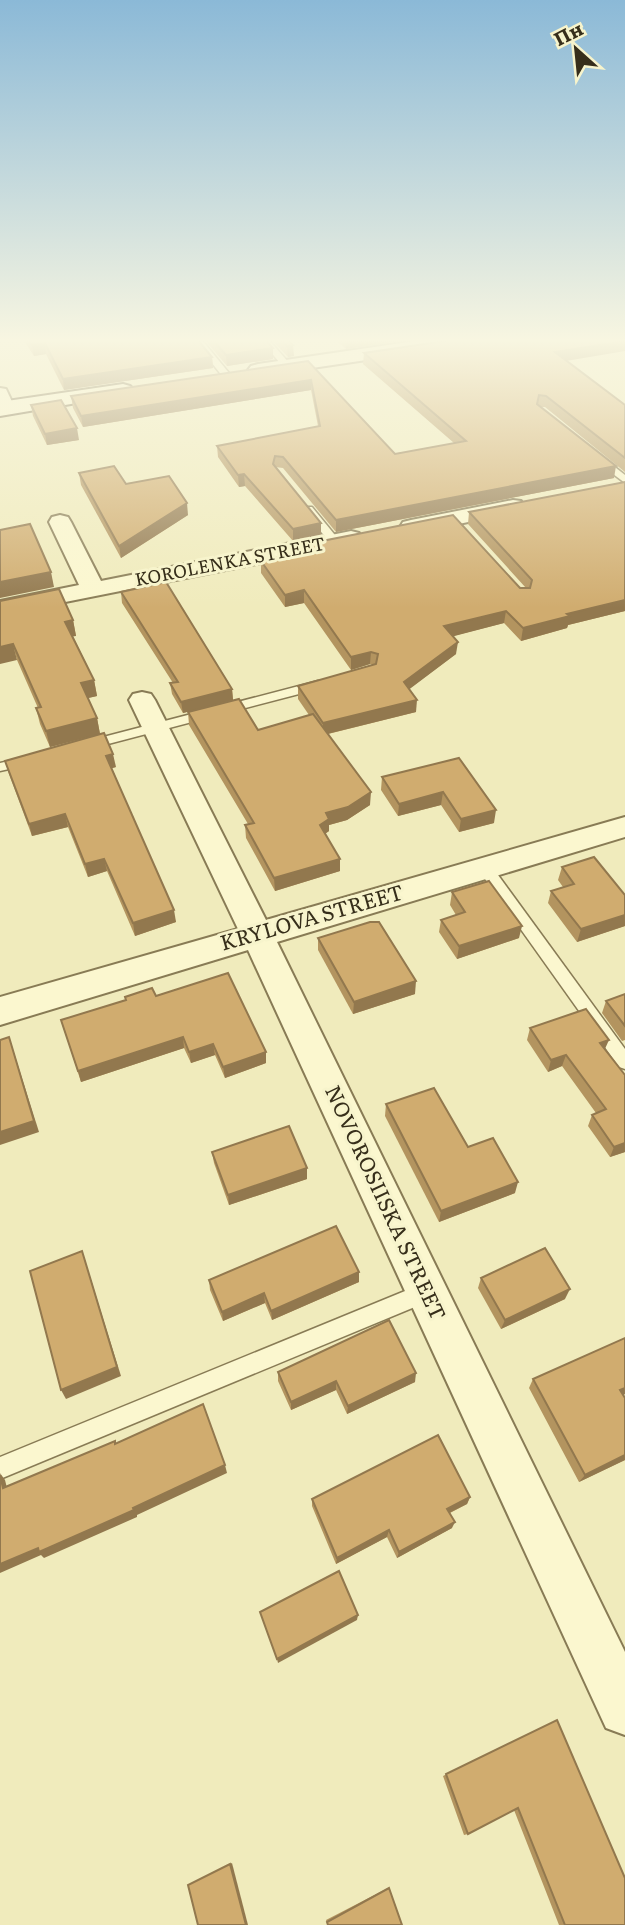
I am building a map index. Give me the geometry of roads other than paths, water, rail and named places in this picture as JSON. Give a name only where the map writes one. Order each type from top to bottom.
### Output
[{"type":"street","points":[[598,489],[625,482]]},
{"type":"street","name":"KOROLENKA STREET","points":[[0,608],[381,532],[458,523],[533,502]]},
{"type":"street","points":[[60,522],[93,589]]},
{"type":"street","name":"NOVOROSIISKA STREET","points":[[149,714],[257,934],[625,1709]]},
{"type":"street","name":"KRYLOVA STREET","points":[[0,1011],[625,827]]},
{"type":"lane","points":[[593,454],[625,482]]},
{"type":"lane","points":[[302,502],[335,542]]},
{"type":"lane","points":[[78,748],[149,714],[331,682]]},
{"type":"lane","points":[[0,767],[39,758]]},
{"type":"lane","points":[[485,868],[625,1062]]},
{"type":"lane","points":[[0,1468],[427,1292]]}]
